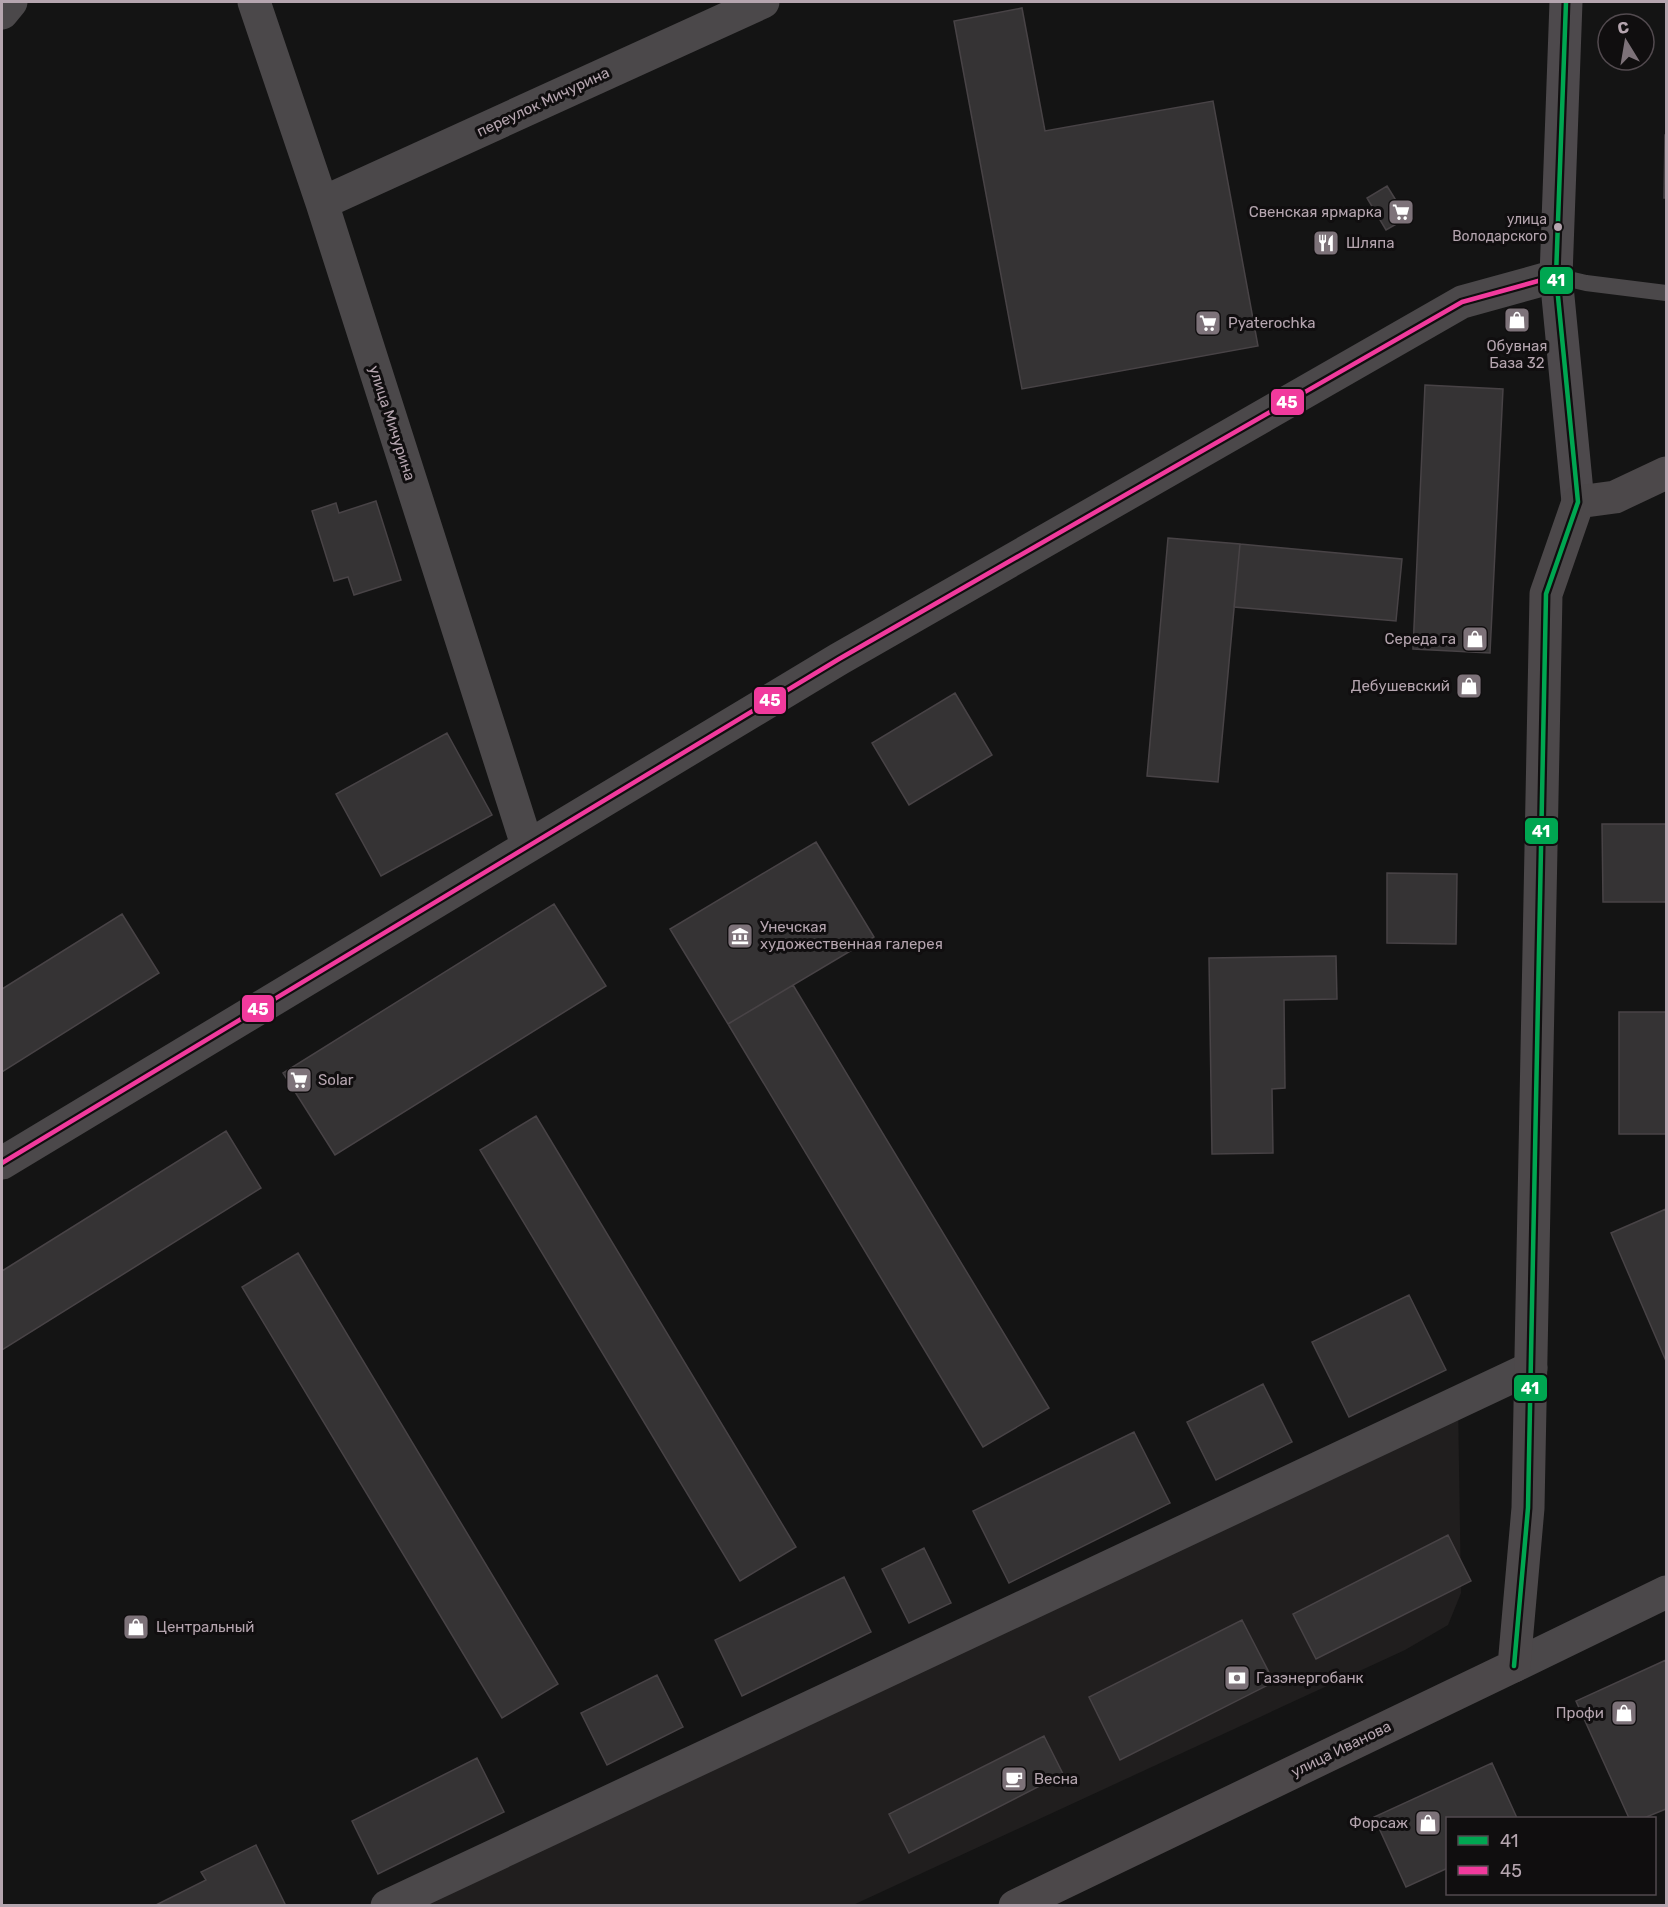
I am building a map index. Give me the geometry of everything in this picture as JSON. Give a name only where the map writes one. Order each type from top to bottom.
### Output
[{"type":"main road","points":[[1514,1666],[1528,1508],[1546,594],[1578,502],[1615,498],[1666,473]]},
{"type":"main road","name":"улица Иванова","points":[[1015,1905],[1514,1666]]},
{"type":"street","points":[[2,13],[11,2]]},
{"type":"street","name":"улица Мичурина","points":[[254,2],[322,203],[527,845]]},
{"type":"street","name":"переулок Мичурина","points":[[322,203],[763,2]]},
{"type":"street","points":[[1566,2],[1556,276],[1578,502]]},
{"type":"street","points":[[2,1163],[839,659],[1462,302],[1556,276]]},
{"type":"street","points":[[387,1905],[1531,1368]]},
{"type":"street","name":"улица Иванова","points":[[1514,1666],[1666,1592]]},
{"type":"lane","points":[[1556,276],[1596,285],[1666,293]]},
{"type":"shaded area","points":[[1458,1403],[1461,1593],[1448,1625],[1405,1650],[853,1905],[389,1906]]},
{"type":"building","points":[[1022,8],[1045,131],[1213,101],[1258,346],[1022,389],[954,21]]},
{"type":"building","points":[[1665,135],[1666,198],[1664,198]]},
{"type":"building","points":[[1387,186],[1407,218],[1386,230],[1367,198]]},
{"type":"building","points":[[1425,385],[1503,389],[1490,653],[1413,649]]},
{"type":"building","points":[[376,501],[401,580],[354,595],[348,577],[334,581],[312,511],[336,503],[339,513]]},
{"type":"building","points":[[1168,538],[1240,544],[1218,782],[1147,776]]},
{"type":"building","points":[[1240,544],[1402,559],[1396,621],[1234,607]]},
{"type":"building","points":[[955,693],[992,755],[909,805],[872,743]]},
{"type":"building","points":[[447,733],[492,815],[381,876],[336,794]]},
{"type":"building","points":[[1602,824],[1666,824],[1666,902],[1603,902]]},
{"type":"building","points":[[816,842],[874,937],[728,1024],[670,929]]},
{"type":"building","points":[[1387,873],[1457,874],[1456,944],[1387,943]]},
{"type":"building","points":[[554,904],[606,986],[335,1155],[283,1073]]},
{"type":"building","points":[[122,914],[159,973],[2,1072],[2,989]]},
{"type":"building","points":[[1336,956],[1337,999],[1284,1000],[1285,1088],[1272,1089],[1273,1153],[1212,1154],[1209,958]]},
{"type":"building","points":[[793,985],[1049,1408],[983,1447],[728,1024]]},
{"type":"building","points":[[1619,1012],[1666,1012],[1666,1134],[1619,1134]]},
{"type":"building","points":[[536,1116],[796,1547],[740,1581],[480,1150]]},
{"type":"building","points":[[226,1131],[261,1188],[2,1350],[2,1271]]},
{"type":"building","points":[[1666,1209],[1666,1361],[1611,1233]]},
{"type":"building","points":[[298,1253],[558,1684],[502,1718],[242,1287]]},
{"type":"building","points":[[1409,1295],[1446,1370],[1349,1417],[1312,1342]]},
{"type":"building","points":[[1263,1384],[1292,1442],[1216,1480],[1187,1422]]},
{"type":"building","points":[[1134,1432],[1170,1503],[1009,1583],[973,1511]]},
{"type":"building","points":[[1448,1535],[1471,1581],[1316,1659],[1293,1614]]},
{"type":"building","points":[[924,1548],[951,1603],[909,1623],[882,1569]]},
{"type":"building","points":[[844,1577],[871,1632],[742,1696],[715,1640]]},
{"type":"building","points":[[1242,1620],[1274,1682],[1120,1760],[1089,1697]]},
{"type":"building","points":[[1666,1660],[1666,1809],[1646,1817],[1629,1817],[1576,1701]]},
{"type":"building","points":[[657,1675],[683,1727],[607,1765],[581,1713]]},
{"type":"building","points":[[1044,1736],[1063,1774],[909,1853],[889,1814]]},
{"type":"building","points":[[477,1758],[504,1812],[378,1874],[352,1821]]},
{"type":"building","points":[[1492,1763],[1517,1817],[1446,1817],[1446,1869],[1406,1887],[1374,1817]]},
{"type":"building","points":[[256,1845],[286,1906],[154,1906],[206,1880],[201,1872]]},
{"type":"transit line","name":"41","points":[[1514,1666],[1528,1508],[1546,594],[1578,502],[1556,276],[1566,2]]},
{"type":"transit line","name":"45","points":[[2,1163],[839,659],[1462,302],[1556,276]]},
{"type":"place","name":"Свенская ярмарка","points":[[1401,212]]},
{"type":"place","name":"улица Володарского","points":[[1558,227]]},
{"type":"place","name":"Шляпа","points":[[1326,243]]},
{"type":"place","name":"Обувная База 32","points":[[1517,320]]},
{"type":"place","name":"Pyaterochka","points":[[1208,323]]},
{"type":"place","name":"Середа га","points":[[1475,639]]},
{"type":"place","name":"Дебушевский","points":[[1469,686]]},
{"type":"place","name":"Унечская художественная галерея","points":[[740,936]]},
{"type":"place","name":"Solar","points":[[299,1080]]},
{"type":"place","name":"Центральный","points":[[136,1627]]},
{"type":"place","name":"Газэнергобанк","points":[[1237,1678]]},
{"type":"place","name":"Профи","points":[[1624,1713]]},
{"type":"place","name":"Весна","points":[[1014,1779]]},
{"type":"place","name":"Форсаж","points":[[1428,1823]]}]
